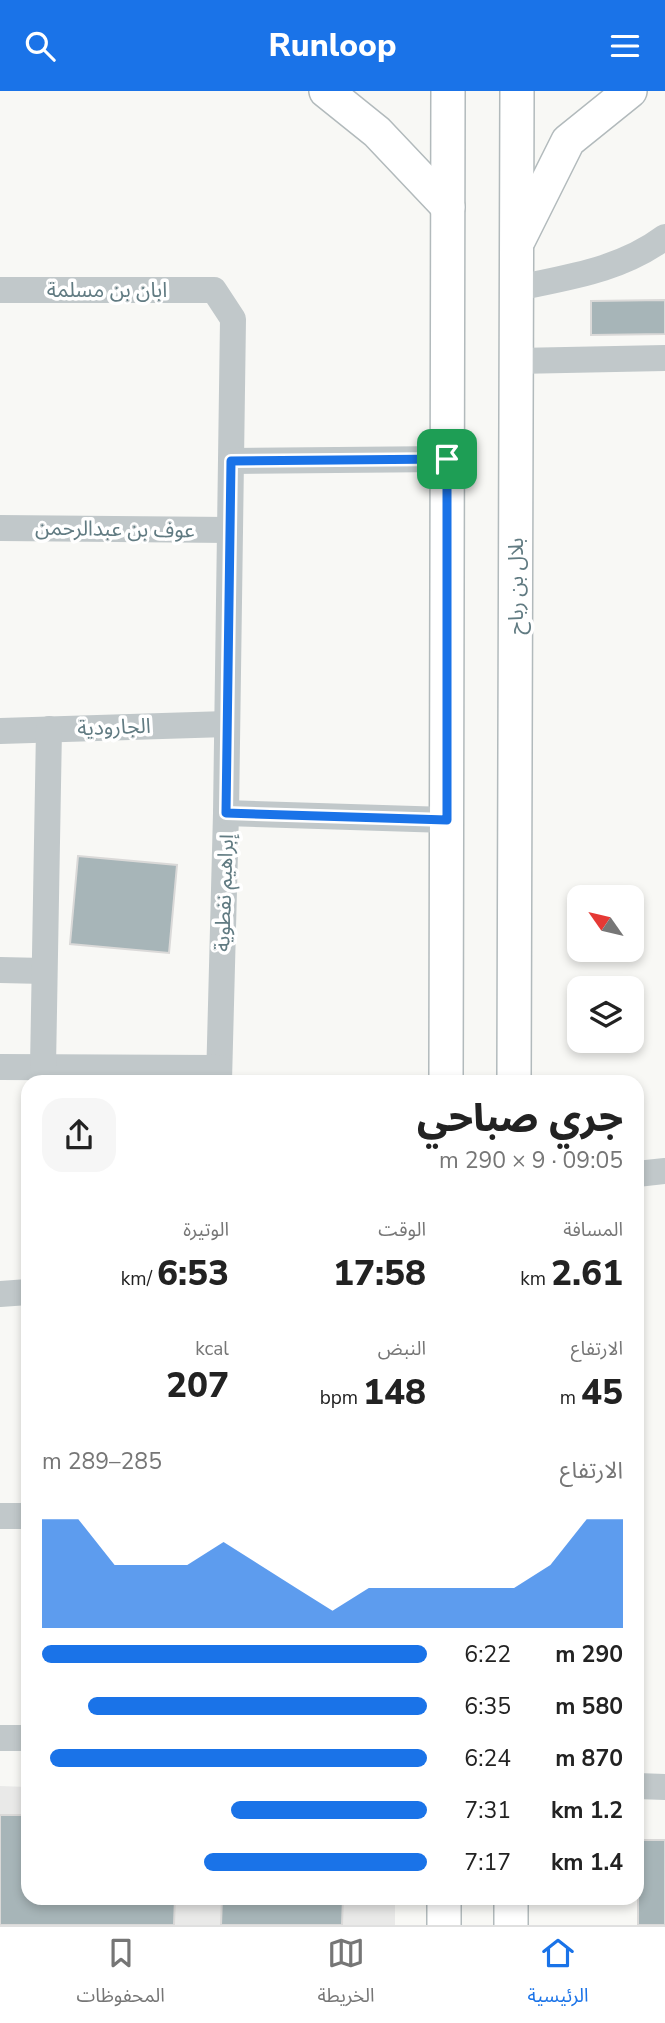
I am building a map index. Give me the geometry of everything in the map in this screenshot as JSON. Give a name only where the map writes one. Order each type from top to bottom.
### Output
[{"type":"main road","points":[[326,91],[377,132],[448,207]]},
{"type":"main road","points":[[446,1075],[448,91]]},
{"type":"main road","name":"بلال بن رباح","points":[[514,1075],[517,91]]},
{"type":"main road","points":[[517,244],[568,141],[630,91]]},
{"type":"main road","points":[[444,1905],[444,1925]]},
{"type":"main road","points":[[511,1905],[511,1925]]},
{"type":"street","points":[[517,288],[603,269],[645,252],[665,237]]},
{"type":"street","name":"ابان بن مسلمة","points":[[0,290],[214,290]]},
{"type":"street","name":"إبراهيم نفطوية","points":[[214,290],[233,319],[226,813],[219,1075]]},
{"type":"street","points":[[516,361],[665,359]]},
{"type":"street","points":[[231,461],[447,459]]},
{"type":"street","name":"عوف بن عبدالرحمن","points":[[0,528],[230,530]]},
{"type":"street","name":"الجارودية","points":[[0,731],[227,724]]},
{"type":"street","points":[[43,1067],[49,729]]},
{"type":"street","points":[[226,813],[447,820]]},
{"type":"street","points":[[0,970],[44,971]]},
{"type":"street","points":[[0,1067],[219,1075]]},
{"type":"street","points":[[644,1173],[665,1171]]},
{"type":"street","points":[[0,1294],[21,1292]]},
{"type":"street","points":[[0,1516],[21,1516]]},
{"type":"street","points":[[0,1738],[21,1738]]},
{"type":"street","points":[[644,1786],[665,1787]]},
{"type":"shaded area","points":[[0,1786],[21,1787],[21,1905],[395,1905],[395,1925],[0,1925]]},
{"type":"building","points":[[665,300],[665,334],[591,335],[591,301]]},
{"type":"building","points":[[78,856],[177,865],[169,953],[70,944]]},
{"type":"building","points":[[0,1815],[21,1815],[21,1905],[175,1905],[174,1925],[0,1925]]},
{"type":"building","points":[[644,1840],[665,1840],[665,1925],[638,1925],[638,1905],[644,1905]]},
{"type":"building","points":[[222,1905],[343,1905],[342,1925],[221,1925]]},
{"type":"route","points":[[447,459],[447,820],[226,813],[231,461],[447,459]]}]
